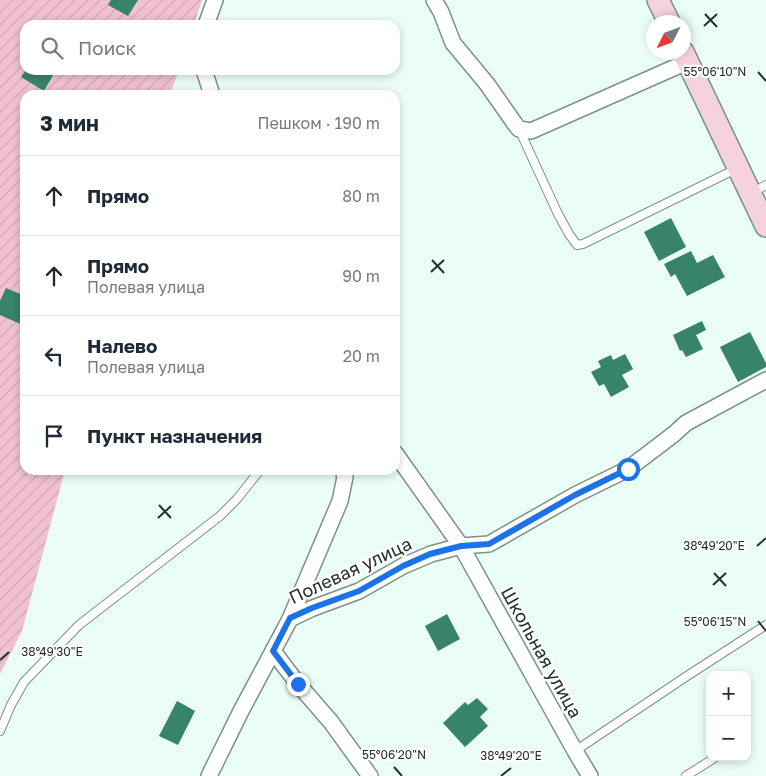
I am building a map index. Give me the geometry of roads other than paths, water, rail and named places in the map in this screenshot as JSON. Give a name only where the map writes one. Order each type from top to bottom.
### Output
[{"type":"street","points":[[434,0],[441,12],[453,43],[487,84],[519,129],[532,131],[679,60]]},
{"type":"street","points":[[658,0],[666,15]]},
{"type":"street","points":[[207,20],[211,1]]},
{"type":"street","points":[[686,60],[738,168],[758,189],[766,226]]},
{"type":"street","points":[[206,75],[210,90]]},
{"type":"street","name":"Полевая улица","points":[[209,776],[240,711],[290,618],[359,591],[403,566],[430,554],[461,546],[489,544],[575,495],[628,469],[686,423],[766,380]]},
{"type":"street","name":"Школьная улица","points":[[400,460],[461,546],[590,776]]},
{"type":"street","points":[[290,618],[340,501],[344,475]]},
{"type":"street","points":[[273,651],[298,684],[331,722],[370,776]]},
{"type":"lane","points":[[519,129],[558,214],[576,245],[583,244],[738,168]]},
{"type":"lane","points":[[0,731],[11,705],[24,682],[79,625],[220,516],[237,499],[256,475]]},
{"type":"lane","points":[[575,751],[766,625]]},
{"type":"lane","points":[[686,776],[710,761]]}]
